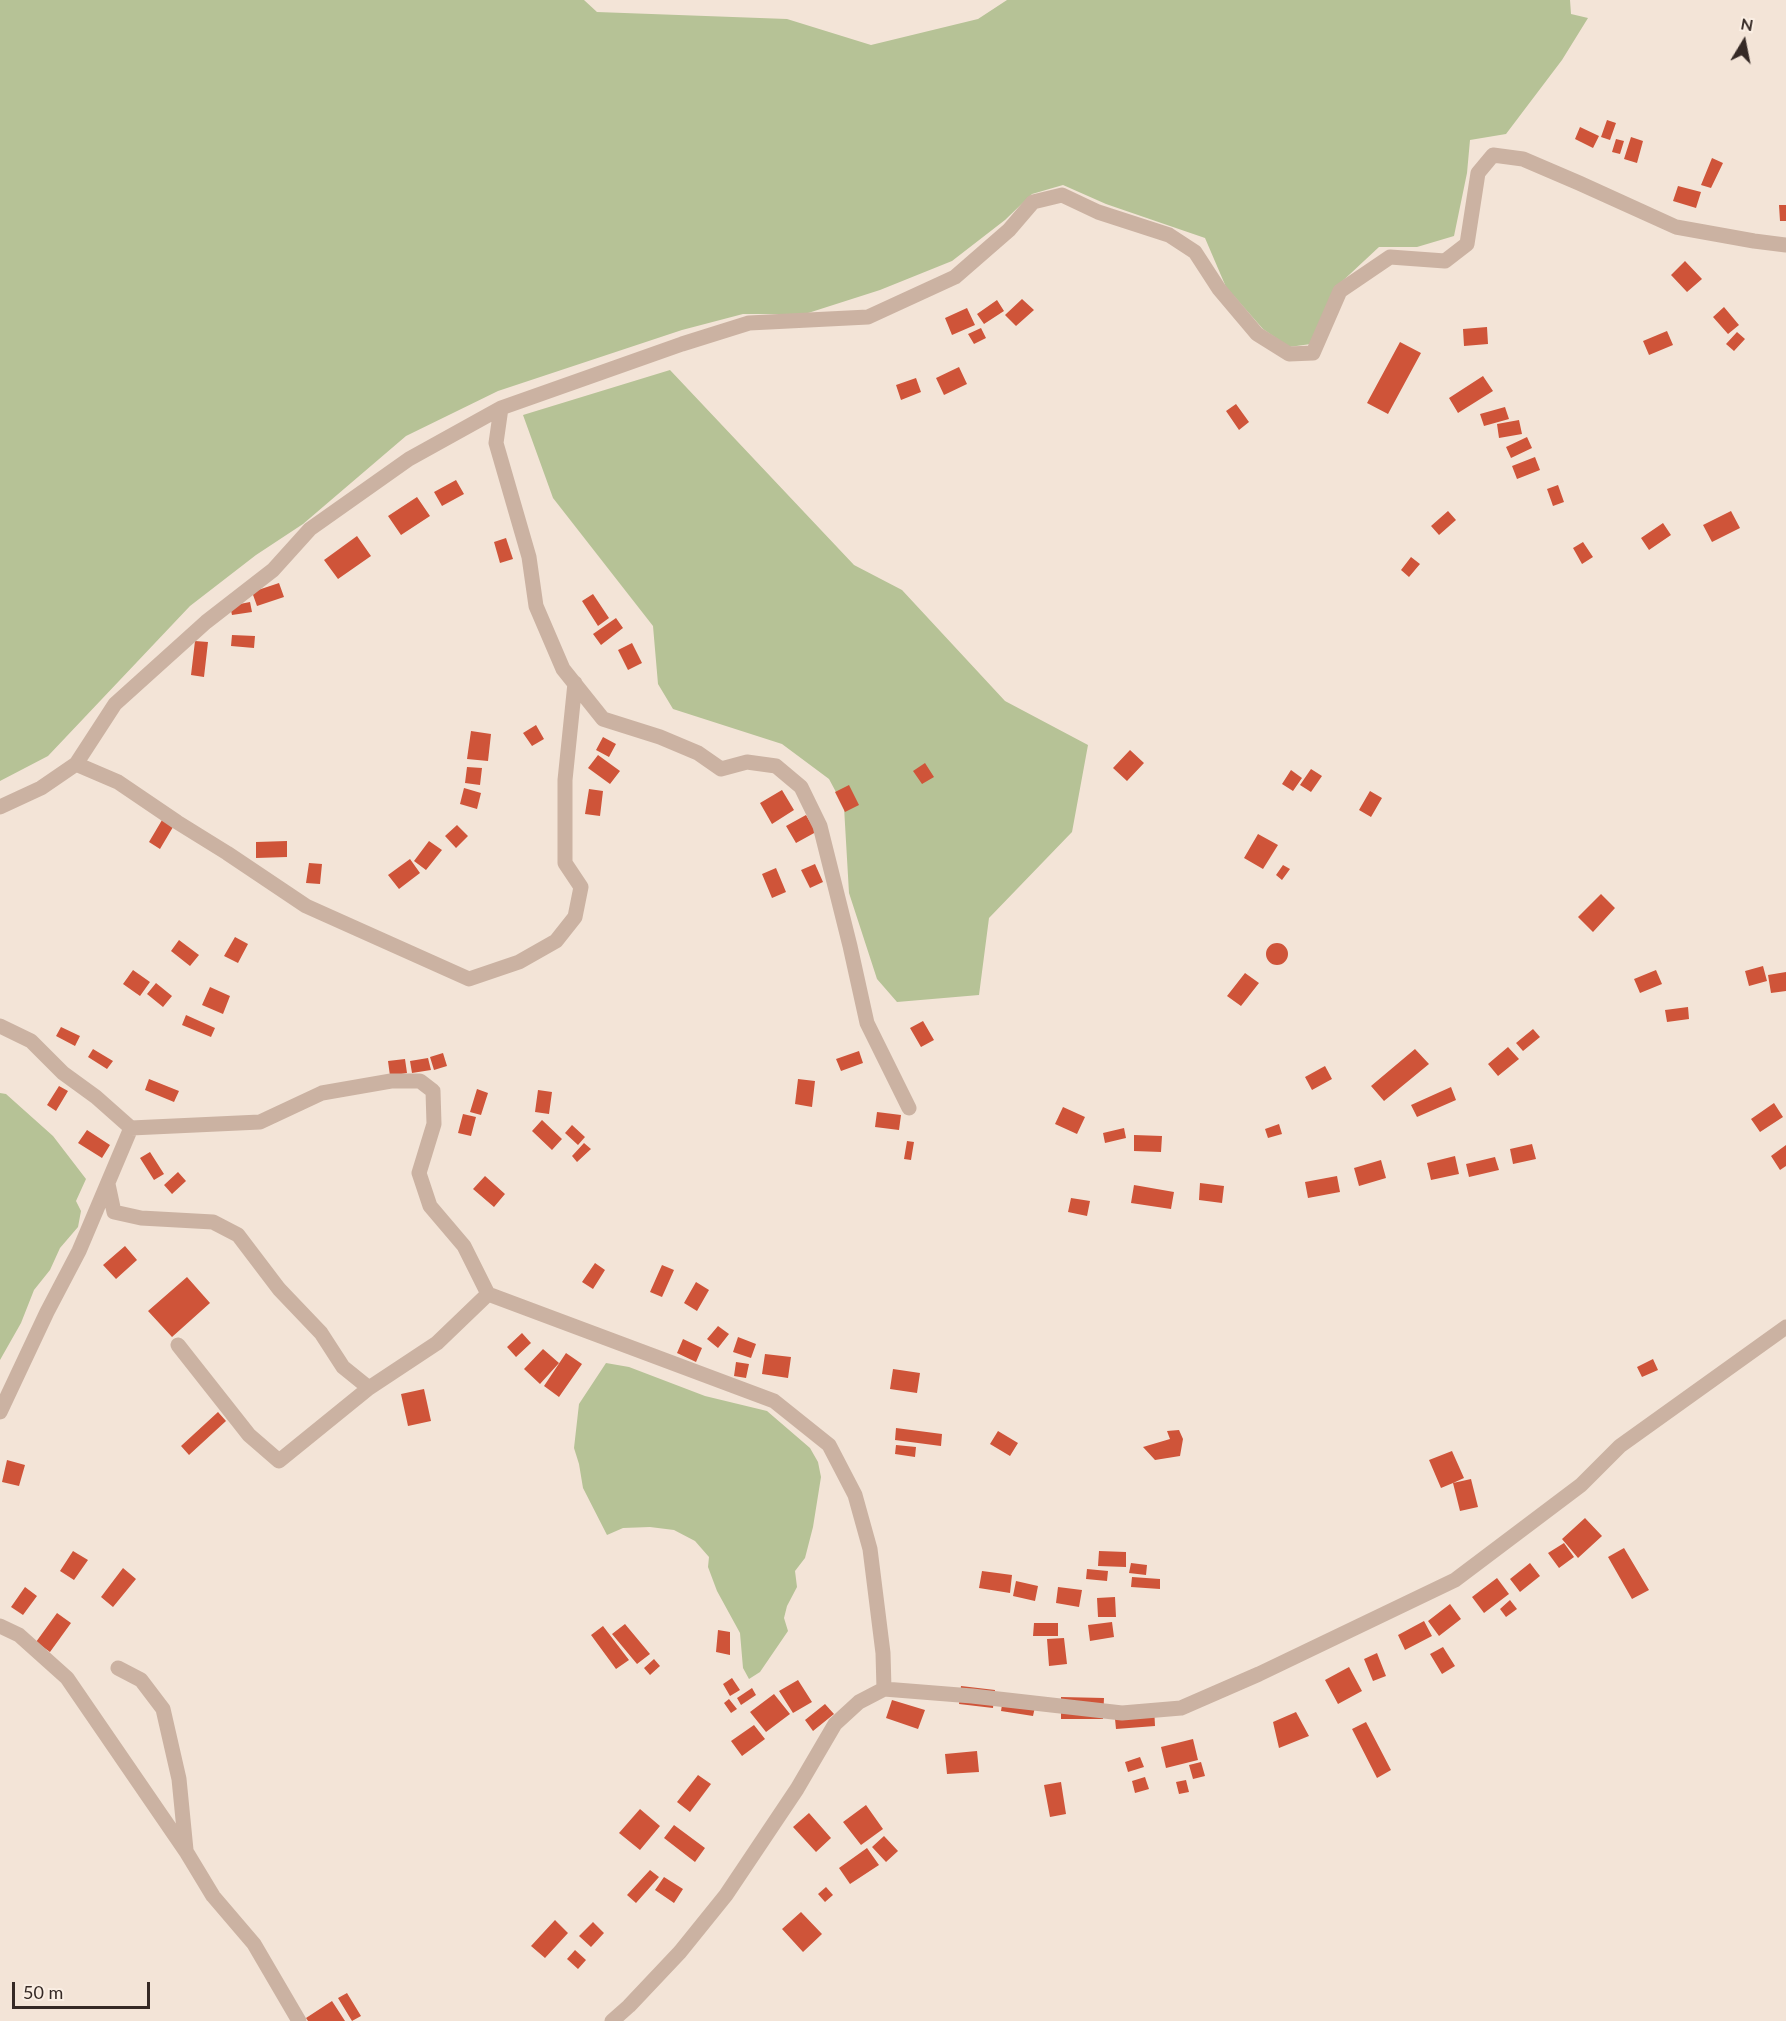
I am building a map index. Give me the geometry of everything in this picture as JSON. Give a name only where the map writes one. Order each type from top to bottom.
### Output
[{"type":"street","points":[[0,807],[41,788],[76,764],[114,704],[206,622],[273,570],[310,529],[409,459],[501,408],[682,344],[749,323],[868,317],[955,277],[1009,230],[1033,202],[1062,195],[1098,212],[1169,235],[1195,252],[1219,289],[1257,334],[1289,354],[1313,353],[1340,291],[1390,257],[1445,261],[1467,244],[1479,173],[1493,155],[1522,159],[1676,227],[1754,241],[1786,244]]},
{"type":"street","points":[[501,408],[496,443],[529,557],[536,606],[564,669],[603,719],[660,737],[698,753],[721,769],[747,762],[776,766],[801,787],[820,826],[867,1023],[909,1108]]},
{"type":"street","points":[[76,764],[118,782],[306,906],[469,979],[519,962],[556,941],[575,917],[581,887],[565,863],[565,780],[575,683]]},
{"type":"street","points":[[0,1026],[31,1041],[63,1073],[96,1097],[132,1128],[260,1122],[322,1093],[391,1081],[420,1081],[433,1091],[434,1124],[419,1173],[430,1206],[464,1246],[488,1294],[774,1401],[829,1445],[855,1494],[870,1550],[883,1653],[884,1689]]},
{"type":"street","points":[[0,1412],[47,1312],[79,1251],[132,1128]]},
{"type":"street","points":[[108,1184],[114,1212],[141,1218],[213,1222],[238,1235],[279,1289],[321,1333],[343,1367],[369,1388]]},
{"type":"street","points":[[178,1345],[249,1435],[279,1461],[369,1388],[437,1343],[488,1294]]},
{"type":"street","points":[[612,2021],[680,1952],[726,1895],[797,1789],[835,1724],[859,1702],[884,1689],[972,1696],[1122,1713],[1181,1708],[1259,1674],[1455,1580],[1581,1485],[1620,1446],[1786,1327]]},
{"type":"street","points":[[0,1626],[19,1635],[67,1678],[187,1853],[213,1896],[254,1944],[299,2021]]},
{"type":"street","points":[[118,1668],[141,1680],[163,1709],[179,1779],[187,1853]]},
{"type":"green space","points":[[0,0],[584,0],[597,12],[787,19],[871,45],[978,19],[1007,0],[1570,0],[1571,14],[1588,18],[1562,60],[1506,134],[1470,140],[1467,173],[1454,236],[1417,247],[1379,247],[1335,288],[1311,344],[1289,347],[1263,329],[1226,287],[1205,238],[1106,204],[1063,185],[1032,194],[1005,220],[952,261],[880,290],[805,314],[743,314],[682,330],[498,391],[406,436],[303,524],[256,555],[190,606],[48,756],[0,781]]},
{"type":"green space","points":[[670,370],[854,565],[902,590],[1005,701],[1088,745],[1072,832],[989,918],[979,995],[897,1002],[877,979],[849,893],[844,807],[829,779],[782,744],[673,709],[658,684],[653,626],[553,498],[523,415]]},
{"type":"green space","points":[[0,1093],[6,1094],[53,1136],[86,1179],[76,1201],[81,1211],[78,1227],[60,1248],[50,1270],[34,1290],[21,1323],[0,1360]]},
{"type":"green space","points":[[606,1363],[629,1367],[705,1396],[767,1411],[810,1448],[818,1462],[821,1477],[813,1527],[805,1558],[795,1571],[797,1587],[787,1606],[784,1618],[788,1631],[760,1672],[749,1679],[743,1668],[740,1633],[717,1591],[708,1567],[709,1557],[695,1541],[674,1530],[650,1527],[623,1528],[607,1535],[583,1488],[574,1448],[579,1404]]},
{"type":"building","points":[[1607,120],[1616,123],[1610,140],[1601,137]]},
{"type":"building","points":[[1580,127],[1599,136],[1593,148],[1575,139]]},
{"type":"building","points":[[1631,137],[1643,141],[1637,163],[1624,159]]},
{"type":"building","points":[[1616,139],[1624,141],[1620,154],[1612,152]]},
{"type":"building","points":[[1712,158],[1723,163],[1711,188],[1701,185]]},
{"type":"building","points":[[1678,186],[1701,192],[1696,208],[1673,201]]},
{"type":"building","points":[[1779,205],[1786,205],[1786,221],[1780,221]]},
{"type":"building","points":[[1685,261],[1702,279],[1687,292],[1671,275]]},
{"type":"building","points":[[1022,299],[1034,310],[1016,326],[1005,315]]},
{"type":"building","points":[[997,300],[1004,311],[984,324],[977,314]]},
{"type":"building","points":[[1724,307],[1739,325],[1728,334],[1713,317]]},
{"type":"building","points":[[967,308],[975,325],[952,335],[945,318]]},
{"type":"building","points":[[1487,327],[1488,344],[1464,346],[1463,329]]},
{"type":"building","points":[[981,328],[986,338],[974,344],[968,334]]},
{"type":"building","points":[[1667,331],[1673,345],[1649,355],[1643,341]]},
{"type":"building","points":[[1737,332],[1745,339],[1734,351],[1726,344]]},
{"type":"building","points":[[1400,342],[1421,353],[1388,414],[1367,403]]},
{"type":"building","points":[[959,367],[967,384],[944,395],[936,378]]},
{"type":"building","points":[[1483,376],[1493,391],[1458,413],[1449,398]]},
{"type":"building","points":[[916,378],[921,392],[901,400],[896,385]]},
{"type":"building","points":[[1236,404],[1249,422],[1239,430],[1226,411]]},
{"type":"building","points":[[1505,407],[1509,419],[1484,426],[1480,414]]},
{"type":"building","points":[[1519,420],[1522,434],[1499,438],[1497,424]]},
{"type":"building","points":[[1527,437],[1532,448],[1511,458],[1506,447]]},
{"type":"building","points":[[1535,457],[1540,470],[1517,479],[1512,466]]},
{"type":"building","points":[[456,480],[464,494],[442,506],[434,492]]},
{"type":"building","points":[[1558,485],[1564,502],[1553,506],[1547,489]]},
{"type":"building","points":[[417,497],[430,516],[401,535],[388,516]]},
{"type":"building","points":[[1448,511],[1456,520],[1439,535],[1431,526]]},
{"type":"building","points":[[1731,511],[1740,528],[1712,542],[1703,525]]},
{"type":"building","points":[[1663,523],[1671,535],[1649,550],[1641,538]]},
{"type":"building","points":[[357,536],[371,556],[338,579],[324,560]]},
{"type":"building","points":[[506,538],[513,559],[500,563],[494,542]]},
{"type":"building","points":[[1583,542],[1593,557],[1582,564],[1573,548]]},
{"type":"building","points":[[1411,557],[1420,564],[1409,577],[1401,570]]},
{"type":"building","points":[[279,583],[284,597],[257,606],[252,592]]},
{"type":"building","points":[[593,594],[609,618],[598,626],[582,601]]},
{"type":"building","points":[[250,602],[252,612],[232,615],[230,606]]},
{"type":"building","points":[[616,618],[623,628],[601,645],[593,634]]},
{"type":"building","points":[[232,635],[255,636],[254,648],[231,646]]},
{"type":"building","points":[[195,641],[208,642],[204,677],[191,675]]},
{"type":"building","points":[[632,643],[642,663],[628,670],[618,650]]},
{"type":"building","points":[[536,725],[544,739],[532,746],[523,733]]},
{"type":"building","points":[[471,731],[491,734],[488,761],[467,759]]},
{"type":"building","points":[[603,737],[616,744],[609,757],[596,750]]},
{"type":"building","points":[[1130,750],[1144,763],[1127,781],[1113,768]]},
{"type":"building","points":[[598,755],[620,771],[610,784],[588,768]]},
{"type":"building","points":[[925,763],[934,777],[922,784],[913,771]]},
{"type":"building","points":[[467,767],[482,768],[480,785],[465,783]]},
{"type":"building","points":[[1311,769],[1322,776],[1311,792],[1300,785]]},
{"type":"building","points":[[1291,770],[1302,778],[1293,791],[1282,784]]},
{"type":"building","points":[[849,785],[859,805],[845,812],[835,792]]},
{"type":"building","points":[[464,788],[481,793],[477,809],[460,804]]},
{"type":"building","points":[[589,789],[603,791],[600,816],[585,814]]},
{"type":"building","points":[[782,790],[794,810],[772,824],[760,803]]},
{"type":"building","points":[[1370,791],[1382,798],[1371,817],[1359,810]]},
{"type":"building","points":[[806,815],[816,832],[796,843],[786,826]]},
{"type":"building","points":[[162,820],[173,827],[160,849],[149,842]]},
{"type":"building","points":[[457,825],[468,836],[456,848],[445,836]]},
{"type":"building","points":[[1258,834],[1278,845],[1263,869],[1244,858]]},
{"type":"building","points":[[287,841],[287,857],[256,858],[256,842]]},
{"type":"building","points":[[429,841],[442,850],[426,870],[414,861]]},
{"type":"building","points":[[410,859],[420,873],[399,889],[388,875]]},
{"type":"building","points":[[309,863],[322,864],[320,884],[306,883]]},
{"type":"building","points":[[815,864],[823,882],[810,888],[801,870]]},
{"type":"building","points":[[1283,865],[1290,869],[1282,880],[1276,875]]},
{"type":"building","points":[[776,868],[786,892],[772,898],[762,874]]},
{"type":"building","points":[[1601,894],[1615,908],[1593,932],[1578,917]]},
{"type":"building","points":[[235,937],[248,944],[238,963],[224,956]]},
{"type":"building","points":[[179,940],[199,955],[190,966],[171,951]]},
{"type":"building","points":[[1277,943],[1285,946],[1288,954],[1285,962],[1277,965],[1269,962],[1266,954],[1269,946]]},
{"type":"building","points":[[1763,966],[1767,981],[1749,986],[1745,971]]},
{"type":"building","points":[[133,970],[150,982],[140,996],[123,984]]},
{"type":"building","points":[[1656,970],[1662,984],[1640,993],[1634,979]]},
{"type":"building","points":[[1786,972],[1786,991],[1771,993],[1768,975]]},
{"type":"building","points":[[1245,973],[1259,983],[1241,1006],[1227,996]]},
{"type":"building","points":[[156,983],[172,996],[163,1007],[147,994]]},
{"type":"building","points":[[210,987],[230,996],[223,1014],[202,1005]]},
{"type":"building","points":[[1688,1007],[1689,1019],[1667,1022],[1665,1010]]},
{"type":"building","points":[[186,1015],[215,1028],[211,1037],[182,1025]]},
{"type":"building","points":[[923,1021],[934,1040],[921,1047],[910,1028]]},
{"type":"building","points":[[61,1027],[80,1036],[75,1046],[56,1036]]},
{"type":"building","points":[[1533,1029],[1540,1037],[1523,1051],[1516,1043]]},
{"type":"building","points":[[1508,1047],[1519,1059],[1498,1076],[1488,1064]]},
{"type":"building","points":[[93,1049],[113,1061],[107,1069],[88,1057]]},
{"type":"building","points":[[1415,1049],[1429,1064],[1384,1101],[1371,1086]]},
{"type":"building","points":[[859,1051],[863,1063],[841,1071],[836,1059]]},
{"type":"building","points":[[443,1053],[447,1066],[434,1070],[430,1057]]},
{"type":"building","points":[[428,1058],[431,1070],[412,1073],[410,1061]]},
{"type":"building","points":[[405,1059],[407,1073],[390,1076],[388,1061]]},
{"type":"building","points":[[1325,1066],[1332,1079],[1312,1090],[1305,1077]]},
{"type":"building","points":[[149,1079],[179,1091],[174,1102],[145,1090]]},
{"type":"building","points":[[798,1079],[815,1081],[812,1107],[795,1104]]},
{"type":"building","points":[[59,1086],[68,1091],[56,1111],[47,1105]]},
{"type":"building","points":[[1451,1087],[1456,1100],[1417,1117],[1411,1105]]},
{"type":"building","points":[[477,1089],[488,1093],[481,1115],[470,1112]]},
{"type":"building","points":[[538,1090],[552,1092],[549,1114],[535,1112]]},
{"type":"building","points":[[1774,1103],[1783,1117],[1760,1132],[1751,1119]]},
{"type":"building","points":[[1063,1107],[1085,1117],[1077,1134],[1055,1124]]},
{"type":"building","points":[[877,1112],[901,1115],[899,1130],[875,1127]]},
{"type":"building","points":[[463,1114],[476,1117],[471,1136],[458,1133]]},
{"type":"building","points":[[542,1120],[562,1139],[552,1150],[532,1131]]},
{"type":"building","points":[[1279,1124],[1282,1134],[1268,1138],[1265,1129]]},
{"type":"building","points":[[572,1125],[585,1137],[578,1145],[565,1133]]},
{"type":"building","points":[[1124,1128],[1126,1138],[1105,1143],[1103,1133]]},
{"type":"building","points":[[87,1130],[110,1145],[102,1158],[78,1143]]},
{"type":"building","points":[[1134,1135],[1162,1136],[1161,1152],[1134,1151]]},
{"type":"building","points":[[907,1141],[914,1142],[911,1160],[904,1159]]},
{"type":"building","points":[[584,1143],[591,1149],[577,1162],[572,1156]]},
{"type":"building","points":[[1532,1144],[1536,1159],[1513,1164],[1510,1149]]},
{"type":"building","points":[[1786,1145],[1786,1166],[1780,1170],[1771,1156]]},
{"type":"building","points":[[150,1152],[164,1174],[154,1180],[140,1158]]},
{"type":"building","points":[[1455,1156],[1459,1174],[1431,1180],[1427,1163]]},
{"type":"building","points":[[1495,1157],[1499,1170],[1469,1177],[1466,1164]]},
{"type":"building","points":[[1381,1160],[1386,1178],[1359,1186],[1354,1168]]},
{"type":"building","points":[[178,1172],[186,1181],[172,1194],[164,1185]]},
{"type":"building","points":[[485,1176],[505,1194],[494,1207],[473,1189]]},
{"type":"building","points":[[1337,1176],[1340,1192],[1308,1198],[1305,1182]]},
{"type":"building","points":[[1200,1183],[1224,1186],[1222,1203],[1199,1200]]},
{"type":"building","points":[[1134,1185],[1174,1192],[1171,1209],[1131,1203]]},
{"type":"building","points":[[1071,1198],[1090,1201],[1087,1216],[1068,1212]]},
{"type":"building","points":[[125,1246],[137,1260],[116,1279],[103,1265]]},
{"type":"building","points":[[595,1263],[605,1270],[593,1289],[582,1282]]},
{"type":"building","points":[[662,1265],[674,1270],[662,1297],[650,1292]]},
{"type":"building","points":[[187,1277],[210,1303],[172,1337],[148,1311]]},
{"type":"building","points":[[696,1282],[709,1290],[697,1311],[684,1303]]},
{"type":"building","points":[[718,1326],[729,1334],[718,1348],[707,1339]]},
{"type":"building","points":[[522,1333],[531,1343],[516,1357],[507,1347]]},
{"type":"building","points":[[738,1337],[756,1344],[751,1358],[733,1352]]},
{"type":"building","points":[[683,1339],[702,1348],[696,1362],[677,1353]]},
{"type":"building","points":[[543,1349],[559,1363],[540,1384],[524,1369]]},
{"type":"building","points":[[566,1353],[582,1364],[559,1397],[544,1386]]},
{"type":"building","points":[[765,1354],[791,1357],[788,1378],[762,1374]]},
{"type":"building","points":[[1653,1359],[1658,1370],[1642,1377],[1637,1367]]},
{"type":"building","points":[[736,1362],[749,1364],[746,1378],[734,1376]]},
{"type":"building","points":[[893,1369],[920,1373],[917,1393],[890,1389]]},
{"type":"building","points":[[424,1389],[431,1421],[408,1426],[401,1394]]},
{"type":"building","points":[[218,1412],[226,1421],[189,1455],[181,1446]]},
{"type":"building","points":[[896,1428],[942,1434],[941,1446],[895,1440]]},
{"type":"building","points":[[1179,1430],[1183,1439],[1180,1456],[1155,1460],[1143,1447],[1170,1439],[1167,1431]]},
{"type":"building","points":[[998,1431],[1018,1443],[1010,1456],[990,1444]]},
{"type":"building","points":[[896,1445],[916,1447],[915,1457],[895,1454]]},
{"type":"building","points":[[1452,1451],[1464,1478],[1441,1488],[1429,1460]]},
{"type":"building","points":[[7,1460],[25,1465],[19,1486],[2,1482]]},
{"type":"building","points":[[1471,1479],[1478,1507],[1460,1511],[1453,1483]]},
{"type":"building","points":[[1585,1518],[1602,1536],[1578,1558],[1562,1539]]},
{"type":"building","points":[[1564,1543],[1574,1557],[1559,1568],[1548,1553]]},
{"type":"building","points":[[1624,1548],[1649,1590],[1632,1599],[1608,1557]]},
{"type":"building","points":[[73,1551],[88,1560],[74,1580],[60,1571]]},
{"type":"building","points":[[1099,1551],[1126,1552],[1126,1567],[1098,1566]]},
{"type":"building","points":[[1131,1563],[1147,1565],[1146,1575],[1129,1573]]},
{"type":"building","points":[[1530,1563],[1540,1576],[1520,1592],[1510,1579]]},
{"type":"building","points":[[123,1568],[136,1579],[113,1607],[101,1597]]},
{"type":"building","points":[[1087,1569],[1108,1571],[1107,1581],[1086,1579]]},
{"type":"building","points":[[982,1571],[1012,1575],[1010,1593],[979,1588]]},
{"type":"building","points":[[1132,1577],[1160,1579],[1160,1589],[1131,1587]]},
{"type":"building","points":[[1497,1578],[1509,1594],[1484,1613],[1472,1597]]},
{"type":"building","points":[[1016,1581],[1038,1586],[1035,1601],[1013,1596]]},
{"type":"building","points":[[25,1587],[37,1596],[23,1615],[11,1607]]},
{"type":"building","points":[[1058,1587],[1082,1590],[1079,1607],[1056,1603]]},
{"type":"building","points":[[1115,1597],[1116,1617],[1098,1617],[1097,1598]]},
{"type":"building","points":[[1510,1600],[1517,1609],[1506,1617],[1500,1609]]},
{"type":"building","points":[[1450,1604],[1461,1619],[1439,1636],[1428,1621]]},
{"type":"building","points":[[57,1613],[71,1623],[50,1652],[36,1642]]},
{"type":"building","points":[[1424,1621],[1432,1636],[1405,1650],[1398,1635]]},
{"type":"building","points":[[1112,1622],[1114,1637],[1090,1641],[1088,1625]]},
{"type":"building","points":[[1034,1623],[1058,1623],[1058,1636],[1033,1636]]},
{"type":"building","points":[[625,1624],[650,1654],[637,1664],[612,1634]]},
{"type":"building","points":[[603,1626],[629,1660],[616,1669],[591,1635]]},
{"type":"building","points":[[718,1630],[730,1632],[730,1655],[716,1652]]},
{"type":"building","points":[[1064,1638],[1067,1664],[1049,1666],[1047,1639]]},
{"type":"building","points":[[1443,1647],[1455,1666],[1442,1674],[1430,1654]]},
{"type":"building","points":[[1377,1653],[1386,1676],[1373,1681],[1364,1659]]},
{"type":"building","points":[[654,1659],[660,1666],[650,1675],[644,1668]]},
{"type":"building","points":[[1349,1667],[1362,1691],[1338,1704],[1325,1680]]},
{"type":"building","points":[[732,1678],[740,1690],[730,1696],[723,1684]]},
{"type":"building","points":[[798,1680],[812,1702],[793,1713],[779,1691]]},
{"type":"building","points":[[961,1686],[995,1690],[993,1708],[959,1704]]},
{"type":"building","points":[[752,1688],[756,1695],[741,1705],[737,1698]]},
{"type":"building","points":[[1004,1693],[1037,1698],[1033,1716],[1001,1711]]},
{"type":"building","points":[[774,1694],[790,1714],[766,1732],[750,1712]]},
{"type":"building","points":[[1061,1697],[1104,1698],[1103,1719],[1061,1719]]},
{"type":"building","points":[[729,1699],[737,1709],[731,1713],[724,1703]]},
{"type":"building","points":[[892,1700],[925,1710],[918,1729],[886,1718]]},
{"type":"building","points":[[825,1704],[834,1714],[813,1731],[805,1720]]},
{"type":"building","points":[[1154,1706],[1155,1726],[1116,1729],[1114,1709]]},
{"type":"building","points":[[1296,1712],[1309,1736],[1279,1748],[1273,1722]]},
{"type":"building","points":[[1366,1722],[1391,1770],[1377,1778],[1352,1729]]},
{"type":"building","points":[[754,1725],[765,1739],[742,1756],[731,1741]]},
{"type":"building","points":[[1193,1739],[1198,1760],[1166,1768],[1161,1747]]},
{"type":"building","points":[[977,1751],[979,1772],[947,1774],[945,1754]]},
{"type":"building","points":[[1140,1757],[1144,1767],[1128,1772],[1125,1762]]},
{"type":"building","points":[[1201,1762],[1205,1776],[1193,1779],[1189,1765]]},
{"type":"building","points":[[698,1775],[711,1784],[690,1812],[677,1802]]},
{"type":"building","points":[[1145,1777],[1149,1789],[1135,1793],[1132,1781]]},
{"type":"building","points":[[1186,1780],[1189,1792],[1179,1794],[1176,1782]]},
{"type":"building","points":[[1061,1782],[1066,1814],[1050,1817],[1044,1785]]},
{"type":"building","points":[[866,1805],[883,1829],[861,1845],[843,1822]]},
{"type":"building","points":[[640,1809],[660,1826],[640,1850],[619,1833]]},
{"type":"building","points":[[809,1813],[831,1838],[816,1852],[793,1827]]},
{"type":"building","points":[[674,1825],[705,1848],[695,1862],[664,1838]]},
{"type":"building","points":[[884,1836],[898,1851],[886,1862],[872,1847]]},
{"type":"building","points":[[867,1848],[879,1865],[850,1884],[839,1868]]},
{"type":"building","points":[[650,1870],[659,1877],[636,1903],[627,1895]]},
{"type":"building","points":[[664,1877],[683,1889],[674,1903],[655,1890]]},
{"type":"building","points":[[826,1887],[833,1895],[825,1902],[818,1894]]},
{"type":"building","points":[[801,1912],[822,1934],[803,1952],[782,1929]]},
{"type":"building","points":[[555,1920],[568,1933],[545,1958],[531,1946]]},
{"type":"building","points":[[593,1922],[604,1933],[591,1947],[579,1936]]},
{"type":"building","points":[[575,1950],[586,1960],[578,1969],[567,1959]]},
{"type":"building","points":[[347,1993],[361,2016],[352,2021],[338,1998]]},
{"type":"building","points":[[332,2001],[345,2021],[308,2021],[306,2018]]}]
